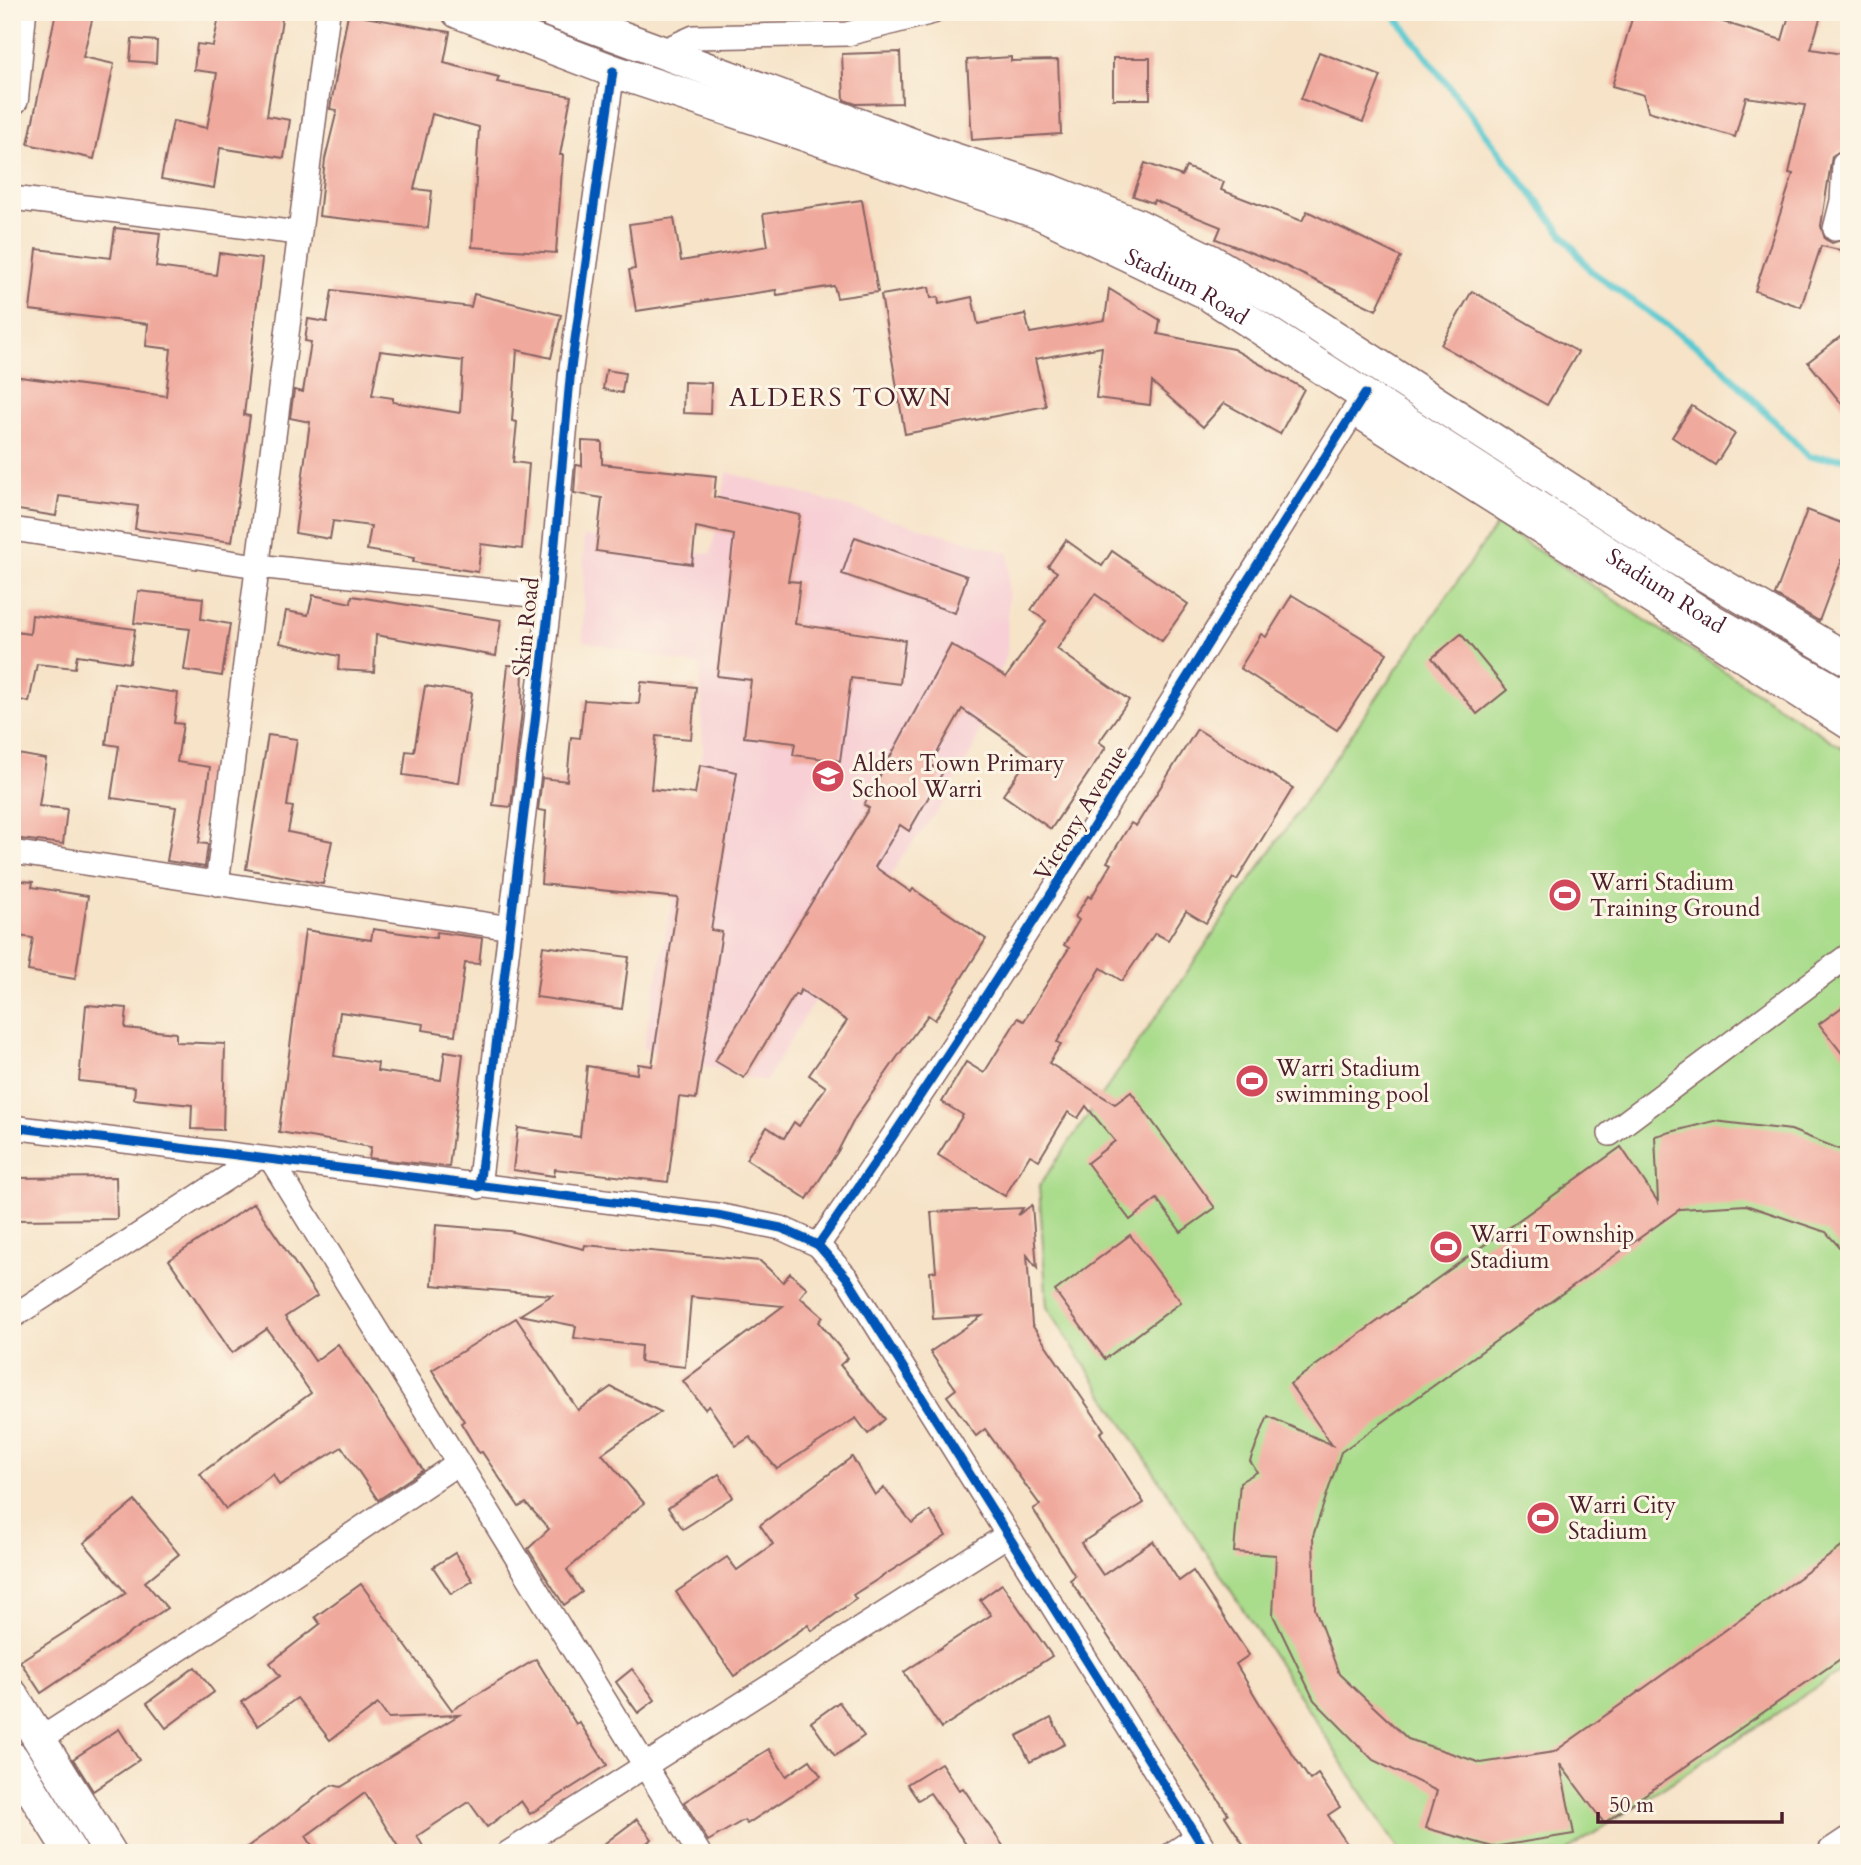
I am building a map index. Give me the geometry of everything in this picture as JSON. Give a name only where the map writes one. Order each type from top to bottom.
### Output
[{"type":"main road","points":[[12,99],[20,12]]},
{"type":"main road","name":"Stadium Road","points":[[457,12],[613,71],[1040,213],[1203,291],[1359,404],[1713,621],[1849,699]]},
{"type":"main road","name":"Stadium Road","points":[[553,12],[938,154],[1065,196],[1135,224],[1211,261],[1287,306],[1674,557],[1849,660]]},
{"type":"main road","points":[[12,1695],[110,1853]]},
{"type":"main road","points":[[12,1758],[71,1853]]},
{"type":"main road","points":[[1833,1853],[1849,1843]]},
{"type":"street","points":[[217,884],[328,12]]},
{"type":"street","points":[[660,52],[694,37],[847,34],[880,18],[933,12]]},
{"type":"street","name":"Skin Road","points":[[479,1187],[550,597],[571,368],[613,71]]},
{"type":"street","points":[[1835,229],[1842,201],[1844,164],[1849,165]]},
{"type":"street","points":[[12,198],[298,233]]},
{"type":"street","points":[[1359,404],[1849,728]]},
{"type":"street","name":"Victory Avenue","points":[[818,1245],[900,1129],[1073,863],[1359,404]]},
{"type":"street","points":[[12,529],[257,566],[550,597]]},
{"type":"street","points":[[12,852],[511,928]]},
{"type":"street","points":[[1610,1134],[1849,955]]},
{"type":"street","points":[[12,1127],[717,1215],[781,1227],[818,1245],[847,1278],[1006,1536],[1202,1845],[1173,1853]]},
{"type":"street","points":[[12,1317],[264,1160]]},
{"type":"street","points":[[264,1160],[458,1463],[699,1853]]},
{"type":"street","points":[[39,1740],[247,1606],[458,1463]]},
{"type":"street","points":[[508,1853],[644,1763],[1006,1536]]},
{"type":"shaded area","name":"Alders Town Primary School Warri","points":[[727,472],[1009,553],[1007,651],[974,747],[944,802],[904,854],[765,1082],[643,1049],[703,750],[700,666],[583,641],[584,536],[711,554]]},
{"type":"green space","name":"Warri Township Stadium","points":[[1497,524],[1849,752],[1849,1666],[1564,1853],[1401,1853],[1047,1307],[1039,1186]]},
{"type":"building","points":[[56,12],[94,12],[83,57],[114,64],[94,159],[28,144]]},
{"type":"building","points":[[220,12],[283,12],[267,116],[290,120],[284,158],[220,148],[214,188],[161,179],[173,121],[207,128],[217,73],[194,70],[197,44],[213,46]]},
{"type":"building","points":[[1634,12],[1690,12],[1782,40],[1790,12],[1822,12],[1811,49],[1849,55],[1849,151],[1840,151],[1832,156],[1821,226],[1825,239],[1832,243],[1845,239],[1849,232],[1849,252],[1821,246],[1801,307],[1755,291],[1793,174],[1789,173],[1805,105],[1746,97],[1735,137],[1648,111],[1644,95],[1612,86]]},
{"type":"building","points":[[348,14],[450,32],[444,63],[499,77],[497,82],[571,96],[560,155],[563,155],[556,253],[472,247],[479,127],[432,114],[414,189],[432,191],[428,228],[319,216],[325,159],[337,110],[330,109]]},
{"type":"building","points":[[132,39],[157,41],[156,63],[130,61]]},
{"type":"building","points":[[900,52],[902,103],[856,104],[844,100],[842,54]]},
{"type":"building","points":[[1319,52],[1381,76],[1363,122],[1301,99]]},
{"type":"building","points":[[1011,57],[1011,61],[1058,60],[1061,134],[972,140],[967,60]]},
{"type":"building","points":[[1113,58],[1150,58],[1150,99],[1113,99]]},
{"type":"building","points":[[1145,163],[1182,176],[1186,167],[1224,182],[1221,190],[1302,221],[1307,211],[1401,257],[1376,310],[1283,265],[1216,239],[1221,227],[1154,200],[1153,203],[1133,196]]},
{"type":"building","points":[[862,200],[878,292],[837,298],[834,286],[777,295],[776,290],[636,311],[629,270],[635,269],[629,224],[674,218],[681,261],[768,246],[763,214]]},
{"type":"building","points":[[115,228],[160,233],[156,267],[216,275],[219,253],[262,259],[244,415],[250,416],[232,542],[135,529],[138,506],[59,496],[56,516],[12,509],[12,376],[166,396],[171,349],[146,346],[148,324],[30,310],[37,249],[111,258]]},
{"type":"building","points":[[929,287],[931,298],[938,297],[939,304],[972,297],[978,324],[1025,314],[1030,333],[1105,320],[1109,289],[1160,320],[1158,334],[1233,349],[1304,389],[1280,434],[1224,403],[1203,427],[1152,382],[1150,405],[1096,398],[1102,347],[1035,359],[1046,406],[905,434],[881,295]]},
{"type":"building","points":[[332,290],[471,307],[474,294],[561,315],[551,358],[517,350],[512,421],[517,422],[513,462],[529,464],[522,549],[481,544],[478,572],[413,562],[414,558],[367,550],[371,526],[333,521],[330,539],[295,533],[310,422],[290,418],[294,390],[303,392],[311,342],[305,341],[308,319],[327,322]],"holes":[[[380,351],[463,361],[460,413],[393,402],[393,398],[372,395]]]},
{"type":"building","points":[[1472,291],[1578,352],[1547,405],[1441,345]]},
{"type":"building","points":[[1849,330],[1849,413],[1808,362]]},
{"type":"building","points":[[606,370],[625,373],[622,393],[603,389]]},
{"type":"building","points":[[684,382],[711,383],[710,414],[683,413]]},
{"type":"building","points":[[1692,406],[1735,434],[1715,465],[1672,437]]},
{"type":"building","points":[[582,441],[602,442],[602,464],[716,476],[714,497],[800,515],[788,581],[800,582],[795,624],[905,640],[900,684],[851,678],[840,761],[793,755],[795,743],[744,737],[751,680],[717,676],[734,535],[696,527],[692,564],[596,551],[602,498],[574,493],[576,465],[582,466]]},
{"type":"building","points":[[1807,510],[1849,526],[1849,541],[1819,621],[1775,595]]},
{"type":"building","points":[[855,537],[967,576],[955,613],[842,574]]},
{"type":"building","points":[[1066,540],[1102,566],[1112,551],[1188,604],[1162,641],[1095,594],[1057,649],[1129,700],[1099,742],[1106,747],[1051,829],[1003,795],[1030,756],[962,709],[930,765],[943,772],[909,831],[900,825],[875,867],[911,892],[913,889],[986,939],[935,1020],[928,1015],[855,1118],[838,1151],[807,1199],[746,1159],[767,1127],[784,1138],[794,1122],[799,1126],[826,1087],[809,1075],[847,1021],[801,990],[798,995],[795,994],[744,1078],[715,1061],[869,808],[864,805],[951,645],[1006,677],[1046,621],[1031,610],[1057,572],[1048,566]]},
{"type":"building","points":[[138,591],[203,598],[201,619],[230,624],[222,676],[184,670],[190,629],[134,623]]},
{"type":"building","points":[[313,595],[351,603],[352,596],[501,620],[496,656],[376,635],[374,672],[338,670],[339,656],[280,643],[286,611],[308,615]]},
{"type":"building","points":[[1292,595],[1387,653],[1337,730],[1240,668],[1261,634],[1266,637]]},
{"type":"building","points":[[32,615],[135,629],[130,663],[77,655],[75,668],[37,664],[29,702],[12,698],[15,632],[30,634]]},
{"type":"building","points":[[1461,634],[1507,690],[1477,714],[1432,658]]},
{"type":"building","points":[[508,665],[523,666],[522,710],[511,807],[493,805]]},
{"type":"building","points":[[641,682],[696,687],[691,739],[656,736],[651,789],[695,794],[700,765],[737,772],[711,930],[722,932],[696,1099],[679,1097],[668,1182],[555,1169],[554,1176],[513,1170],[518,1128],[580,1137],[587,1066],[637,1074],[638,1064],[652,1066],[678,898],[541,884],[546,811],[538,810],[542,778],[567,781],[571,737],[580,738],[584,700],[639,704]]},
{"type":"building","points":[[114,683],[178,693],[174,723],[183,724],[177,762],[210,767],[199,843],[208,844],[205,867],[167,861],[176,807],[111,798],[119,746],[106,744]]},
{"type":"building","points":[[425,686],[472,693],[459,783],[403,775],[406,751],[414,752]]},
{"type":"building","points":[[1197,729],[1293,788],[1237,880],[1233,878],[1206,923],[1186,911],[1168,940],[1155,933],[1122,981],[1101,968],[1057,1042],[1061,1044],[1049,1063],[1115,1104],[1131,1092],[1215,1208],[1181,1232],[1157,1199],[1130,1220],[1087,1163],[1115,1141],[1086,1106],[1078,1118],[1068,1112],[1039,1160],[1030,1155],[1005,1196],[938,1155],[963,1115],[942,1102],[966,1062],[984,1073],[1018,1018],[1024,1021],[1069,948],[1064,945],[1079,920],[1075,917],[1088,896],[1091,898],[1111,864],[1107,862],[1131,823],[1136,826]]},
{"type":"building","points":[[268,735],[297,739],[287,806],[293,807],[288,832],[332,841],[323,884],[246,869]]},
{"type":"building","points":[[12,753],[46,759],[39,806],[67,809],[63,844],[12,838]]},
{"type":"building","points":[[12,880],[33,882],[32,887],[88,896],[75,979],[28,971],[33,938],[12,935]]},
{"type":"building","points":[[373,929],[436,938],[437,932],[482,938],[479,964],[465,963],[455,1035],[423,1030],[424,1024],[340,1012],[334,1056],[378,1063],[377,1071],[441,1080],[445,1051],[463,1054],[449,1167],[369,1158],[371,1147],[279,1132],[305,930],[371,940]]},
{"type":"building","points":[[543,946],[629,957],[622,1009],[536,997]]},
{"type":"building","points":[[1849,1002],[1849,1062],[1819,1024]]},
{"type":"building","points":[[86,1005],[127,1008],[125,1028],[176,1033],[176,1042],[225,1044],[223,1130],[191,1129],[192,1105],[134,1099],[135,1087],[79,1081]]},
{"type":"building","points":[[1714,1121],[1791,1130],[1849,1153],[1849,1258],[1826,1232],[1746,1205],[1680,1209],[1341,1452],[1313,1536],[1315,1609],[1339,1674],[1408,1739],[1481,1763],[1554,1752],[1849,1542],[1849,1653],[1604,1823],[1560,1764],[1574,1834],[1493,1847],[1426,1828],[1437,1791],[1373,1760],[1314,1700],[1273,1615],[1276,1555],[1234,1552],[1240,1482],[1257,1472],[1250,1461],[1268,1416],[1332,1445],[1290,1384],[1621,1147],[1658,1202],[1655,1136]]},
{"type":"building","points":[[116,1177],[117,1219],[12,1220],[12,1178]]},
{"type":"building","points":[[254,1203],[317,1296],[285,1317],[315,1361],[338,1344],[423,1470],[378,1500],[342,1447],[279,1485],[273,1474],[226,1509],[200,1474],[311,1393],[267,1329],[232,1353],[169,1260]]},
{"type":"building","points":[[1032,1205],[1037,1268],[1027,1255],[1032,1325],[1104,1430],[1100,1433],[1144,1503],[1081,1543],[1103,1575],[1153,1541],[1179,1581],[1193,1571],[1249,1655],[1236,1664],[1267,1716],[1310,1780],[1318,1774],[1340,1807],[1328,1815],[1353,1853],[1249,1853],[1225,1816],[1228,1814],[1070,1580],[1075,1576],[1033,1509],[1040,1505],[985,1429],[976,1436],[947,1396],[956,1389],[930,1352],[982,1316],[933,1319],[930,1272],[936,1271],[931,1212],[1023,1208],[1018,1215]]},
{"type":"building","points":[[436,1225],[509,1231],[584,1249],[585,1245],[760,1261],[783,1282],[790,1273],[807,1288],[800,1297],[823,1317],[819,1322],[848,1358],[840,1365],[885,1419],[868,1434],[856,1418],[777,1469],[750,1437],[736,1446],[709,1406],[705,1409],[683,1381],[783,1306],[691,1297],[685,1367],[640,1362],[641,1346],[574,1338],[576,1326],[520,1315],[552,1295],[432,1285]]},
{"type":"building","points":[[1130,1235],[1181,1302],[1105,1359],[1055,1291]]},
{"type":"building","points":[[516,1318],[578,1410],[611,1387],[661,1412],[602,1454],[644,1503],[567,1570],[582,1592],[564,1605],[528,1549],[549,1529],[526,1503],[519,1507],[482,1452],[479,1453],[461,1423],[464,1421],[432,1370]]},
{"type":"building","points":[[852,1457],[875,1495],[884,1488],[912,1523],[930,1511],[946,1536],[853,1595],[856,1599],[812,1631],[808,1625],[734,1676],[676,1592],[727,1557],[737,1570],[773,1544],[760,1525]]},
{"type":"building","points":[[719,1474],[733,1497],[683,1529],[668,1508]]},
{"type":"building","points":[[135,1501],[179,1554],[145,1582],[167,1608],[41,1693],[20,1661],[126,1593],[84,1543]]},
{"type":"building","points":[[455,1553],[473,1581],[451,1594],[433,1567]]},
{"type":"building","points":[[361,1584],[452,1710],[536,1659],[576,1724],[579,1722],[607,1765],[530,1814],[521,1801],[487,1827],[469,1802],[417,1836],[427,1853],[402,1853],[365,1793],[306,1836],[317,1853],[239,1853],[332,1785],[341,1787],[459,1715],[388,1718],[378,1704],[330,1740],[297,1698],[258,1726],[242,1702],[280,1676],[270,1663],[320,1624],[315,1617]]},
{"type":"building","points":[[1002,1584],[1052,1656],[941,1728],[904,1672],[991,1615],[980,1600]]},
{"type":"building","points":[[195,1667],[214,1692],[166,1728],[147,1703]]},
{"type":"building","points":[[632,1669],[655,1700],[638,1713],[616,1682]]},
{"type":"building","points":[[839,1702],[864,1736],[835,1756],[811,1722]]},
{"type":"building","points":[[1051,1718],[1065,1744],[1030,1762],[1017,1736]]},
{"type":"building","points":[[119,1729],[139,1760],[93,1791],[73,1759]]},
{"type":"building","points":[[769,1749],[786,1776],[810,1760],[821,1776],[747,1824],[744,1820],[708,1841],[684,1802]]},
{"type":"building","points":[[941,1763],[959,1790],[963,1788],[1008,1853],[972,1853],[930,1793],[918,1800],[907,1784]]},
{"type":"building","points":[[637,1819],[652,1839],[633,1853],[592,1853]]},
{"type":"waterway","points":[[1392,12],[1591,271],[1713,358],[1809,457],[1849,458]]},
{"type":"cycle path","points":[[479,1187],[550,597],[571,368],[613,71]]},
{"type":"cycle path","points":[[818,1245],[960,1036],[1365,394]]},
{"type":"cycle path","points":[[12,1127],[717,1215],[781,1228],[818,1245],[847,1278],[1207,1853]]},
{"type":"place","name":"Alders Town Primary School Warri","points":[[828,776]]},
{"type":"place","name":"Warri Stadium Training Ground","points":[[1565,895]]},
{"type":"place","name":"Warri Stadium swimming pool","points":[[1252,1081]]},
{"type":"place","name":"Warri Township Stadium","points":[[1446,1247]]},
{"type":"place","name":"Warri City Stadium","points":[[1543,1518]]},
{"type":"district","name":"ALDERS TOWN","points":[[841,397]]}]
